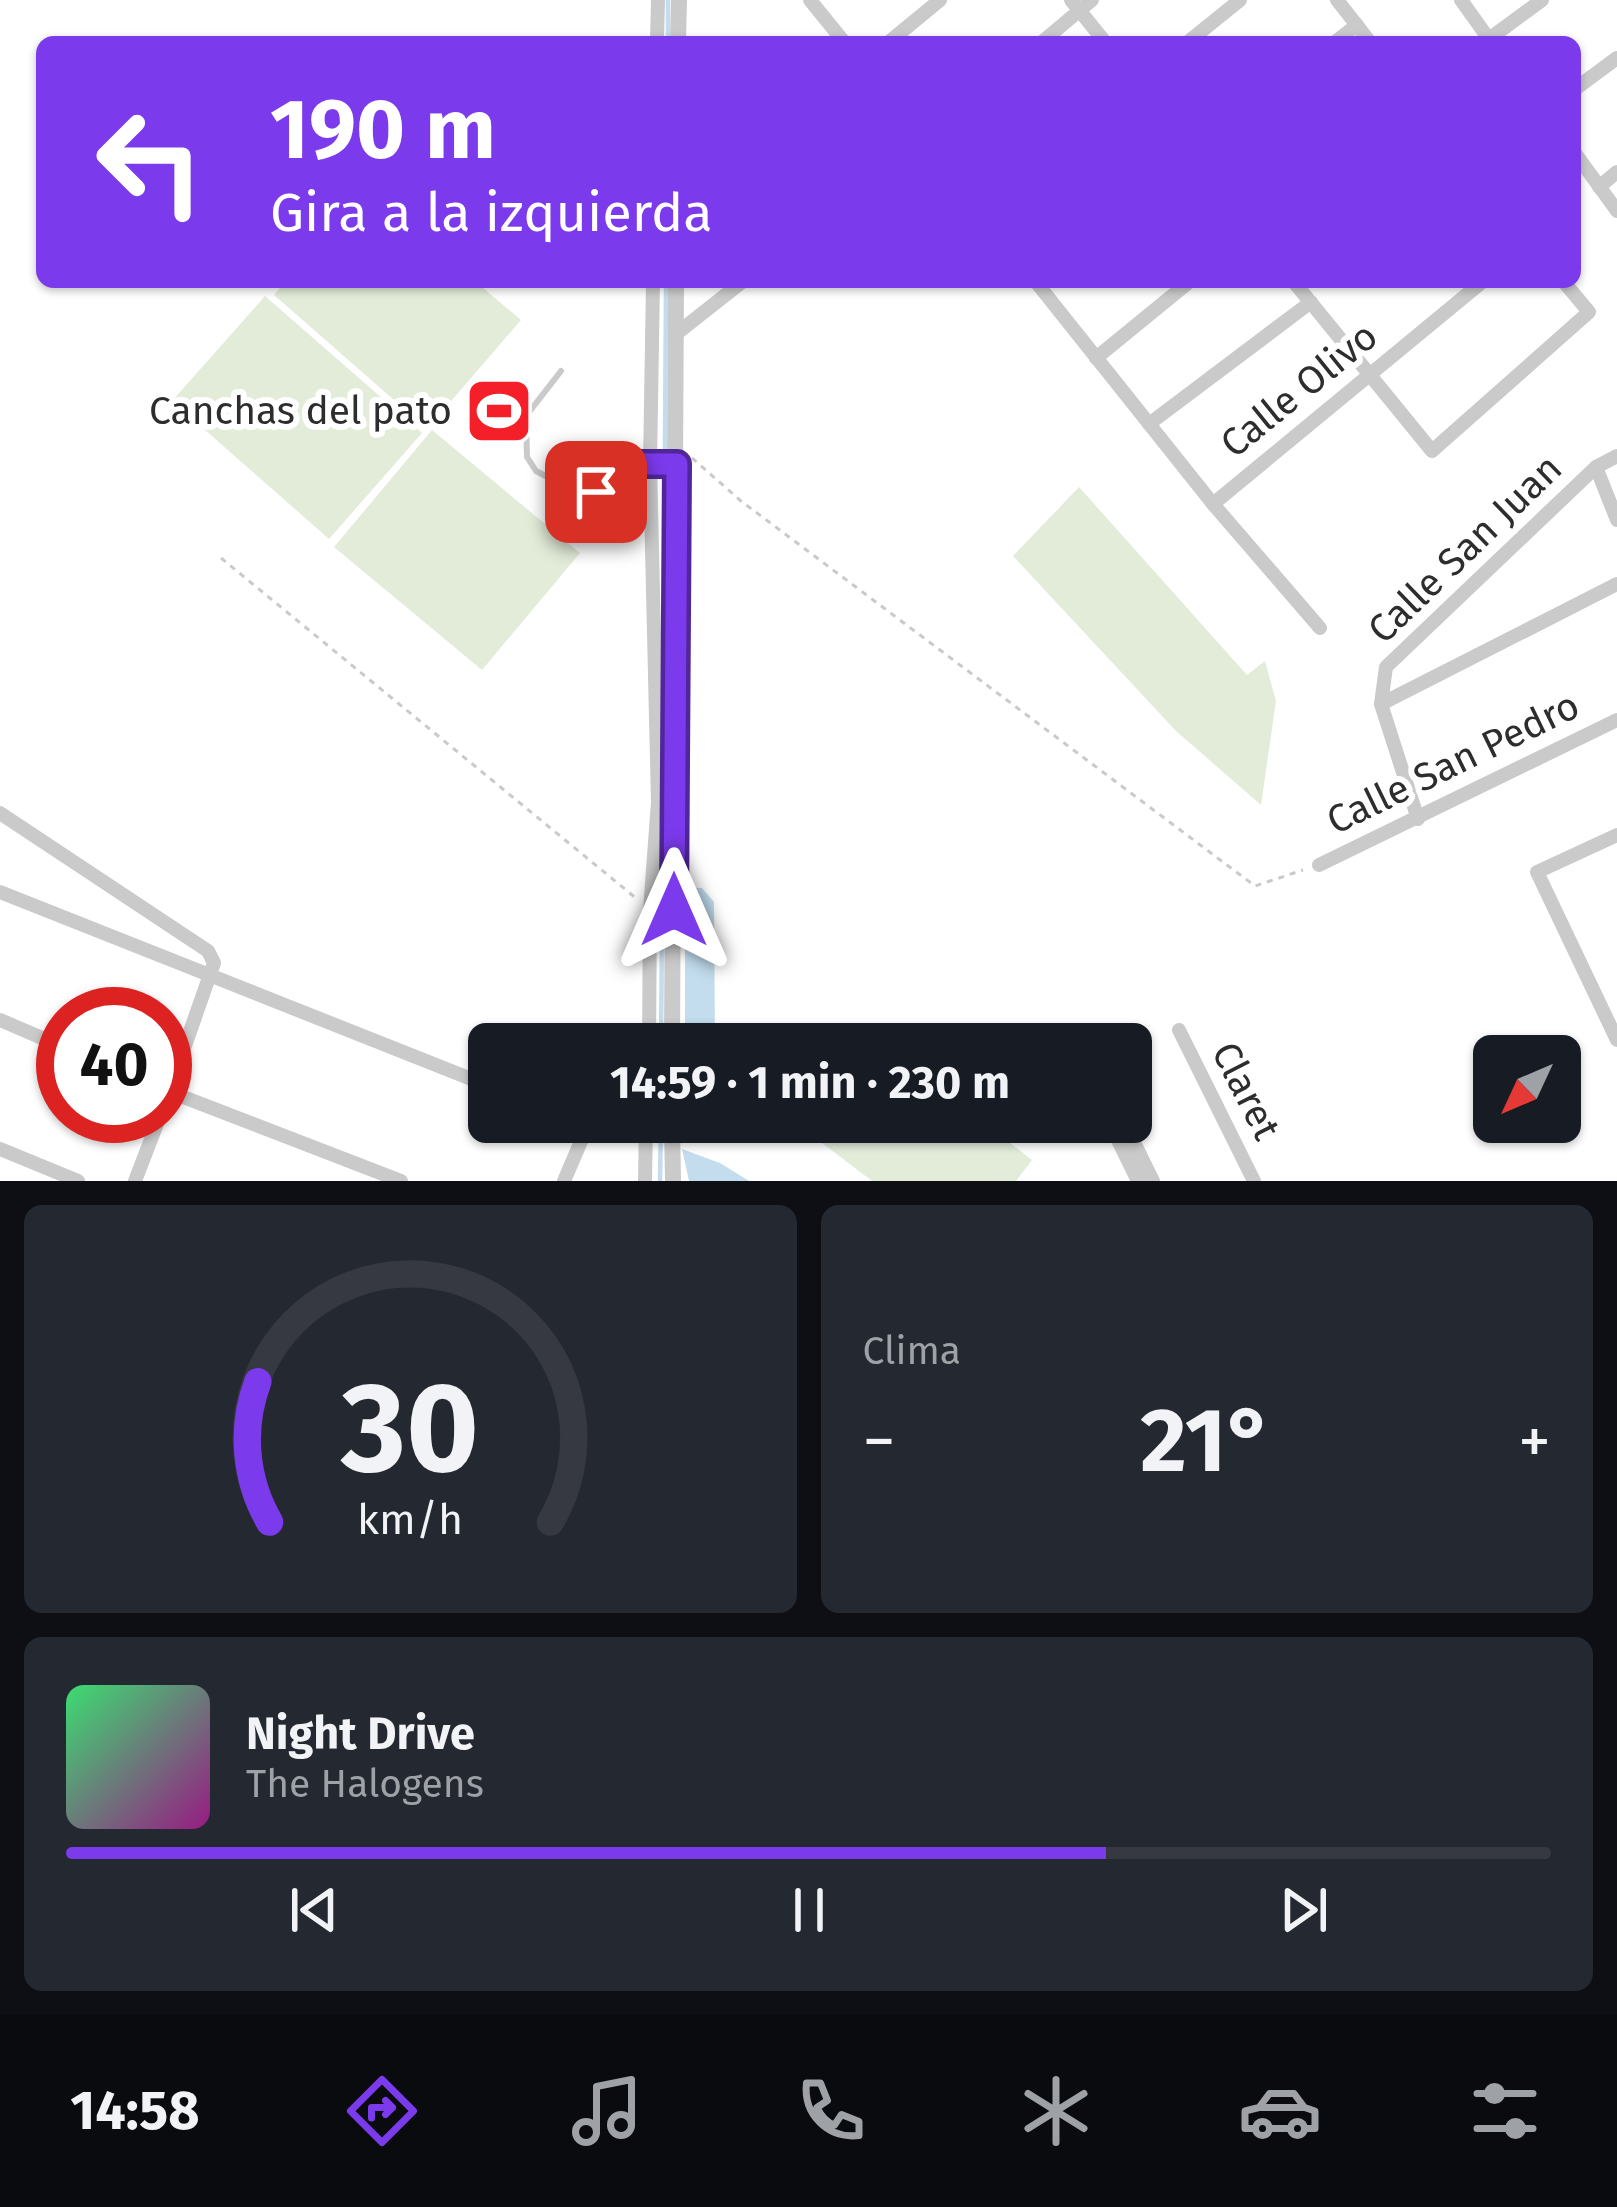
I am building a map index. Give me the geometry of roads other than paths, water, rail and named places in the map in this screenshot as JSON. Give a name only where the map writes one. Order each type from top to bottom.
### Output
[{"type":"street","points":[[657,36],[658,0]]},
{"type":"street","points":[[679,0],[679,36]]},
{"type":"street","points":[[810,0],[839,36]]},
{"type":"street","points":[[896,36],[940,0]]},
{"type":"street","points":[[1195,36],[1240,0]]},
{"type":"street","points":[[1336,0],[1365,36]]},
{"type":"street","points":[[1461,0],[1488,36]]},
{"type":"street","points":[[1496,36],[1542,0]]},
{"type":"street","points":[[1048,36],[1081,4],[1101,36]]},
{"type":"street","points":[[1343,36],[1357,25]]},
{"type":"street","points":[[1581,85],[1617,58]]},
{"type":"street","points":[[1581,162],[1617,211]]},
{"type":"street","points":[[1599,187],[1617,172]]},
{"type":"street","points":[[654,288],[668,460],[672,1023]]},
{"type":"street","points":[[649,1023],[676,288]]},
{"type":"street","points":[[676,334],[734,288]]},
{"type":"street","points":[[1042,288],[1213,504],[1320,628]]},
{"type":"street","points":[[1096,358],[1183,288]]},
{"type":"street","points":[[1299,288],[1432,451],[1589,312],[1569,288]]},
{"type":"street","name":"Calle Olivo","points":[[1213,504],[1475,288]]},
{"type":"street","points":[[1149,424],[1311,302]]},
{"type":"street","name":"Calle San Juan","points":[[1381,704],[1386,667],[1596,466],[1617,456]]},
{"type":"street","points":[[1596,466],[1617,520]]},
{"type":"street","points":[[1418,819],[1381,704],[1617,584]]},
{"type":"street","name":"Calle San Pedro","points":[[1318,865],[1617,720]]},
{"type":"street","points":[[0,813],[208,951],[214,963],[192,1024]]},
{"type":"street","points":[[1617,835],[1537,872],[1617,1040]]},
{"type":"street","points":[[0,892],[468,1078]]},
{"type":"street","points":[[0,1020],[36,1035]]},
{"type":"street","name":"Claret","points":[[1179,1030],[1254,1181]]},
{"type":"street","points":[[192,1105],[401,1181]]},
{"type":"street","points":[[135,1181],[150,1143]]},
{"type":"street","points":[[565,1181],[577,1143]]},
{"type":"street","points":[[645,1181],[646,1143]]},
{"type":"street","points":[[672,1143],[673,1181]]},
{"type":"street","points":[[1119,1143],[1138,1181]]},
{"type":"street","points":[[1134,1143],[1153,1181]]},
{"type":"street","points":[[0,1149],[78,1181]]},
{"type":"lane","points":[[561,371],[526,416],[526,458],[536,471],[578,493],[596,492],[630,464],[668,460]]},
{"type":"water","points":[[685,888],[702,888],[714,902],[715,1023],[685,1023]]},
{"type":"water","points":[[682,1149],[720,1163],[749,1181],[689,1181]]},
{"type":"waterway","points":[[668,0],[668,36]]},
{"type":"waterway","points":[[663,744],[666,288]]},
{"type":"waterway","points":[[661,1023],[663,828]]},
{"type":"waterway","points":[[660,1181],[661,1143]]},
{"type":"place","name":"Canchas del pato","points":[[499,411]]}]
